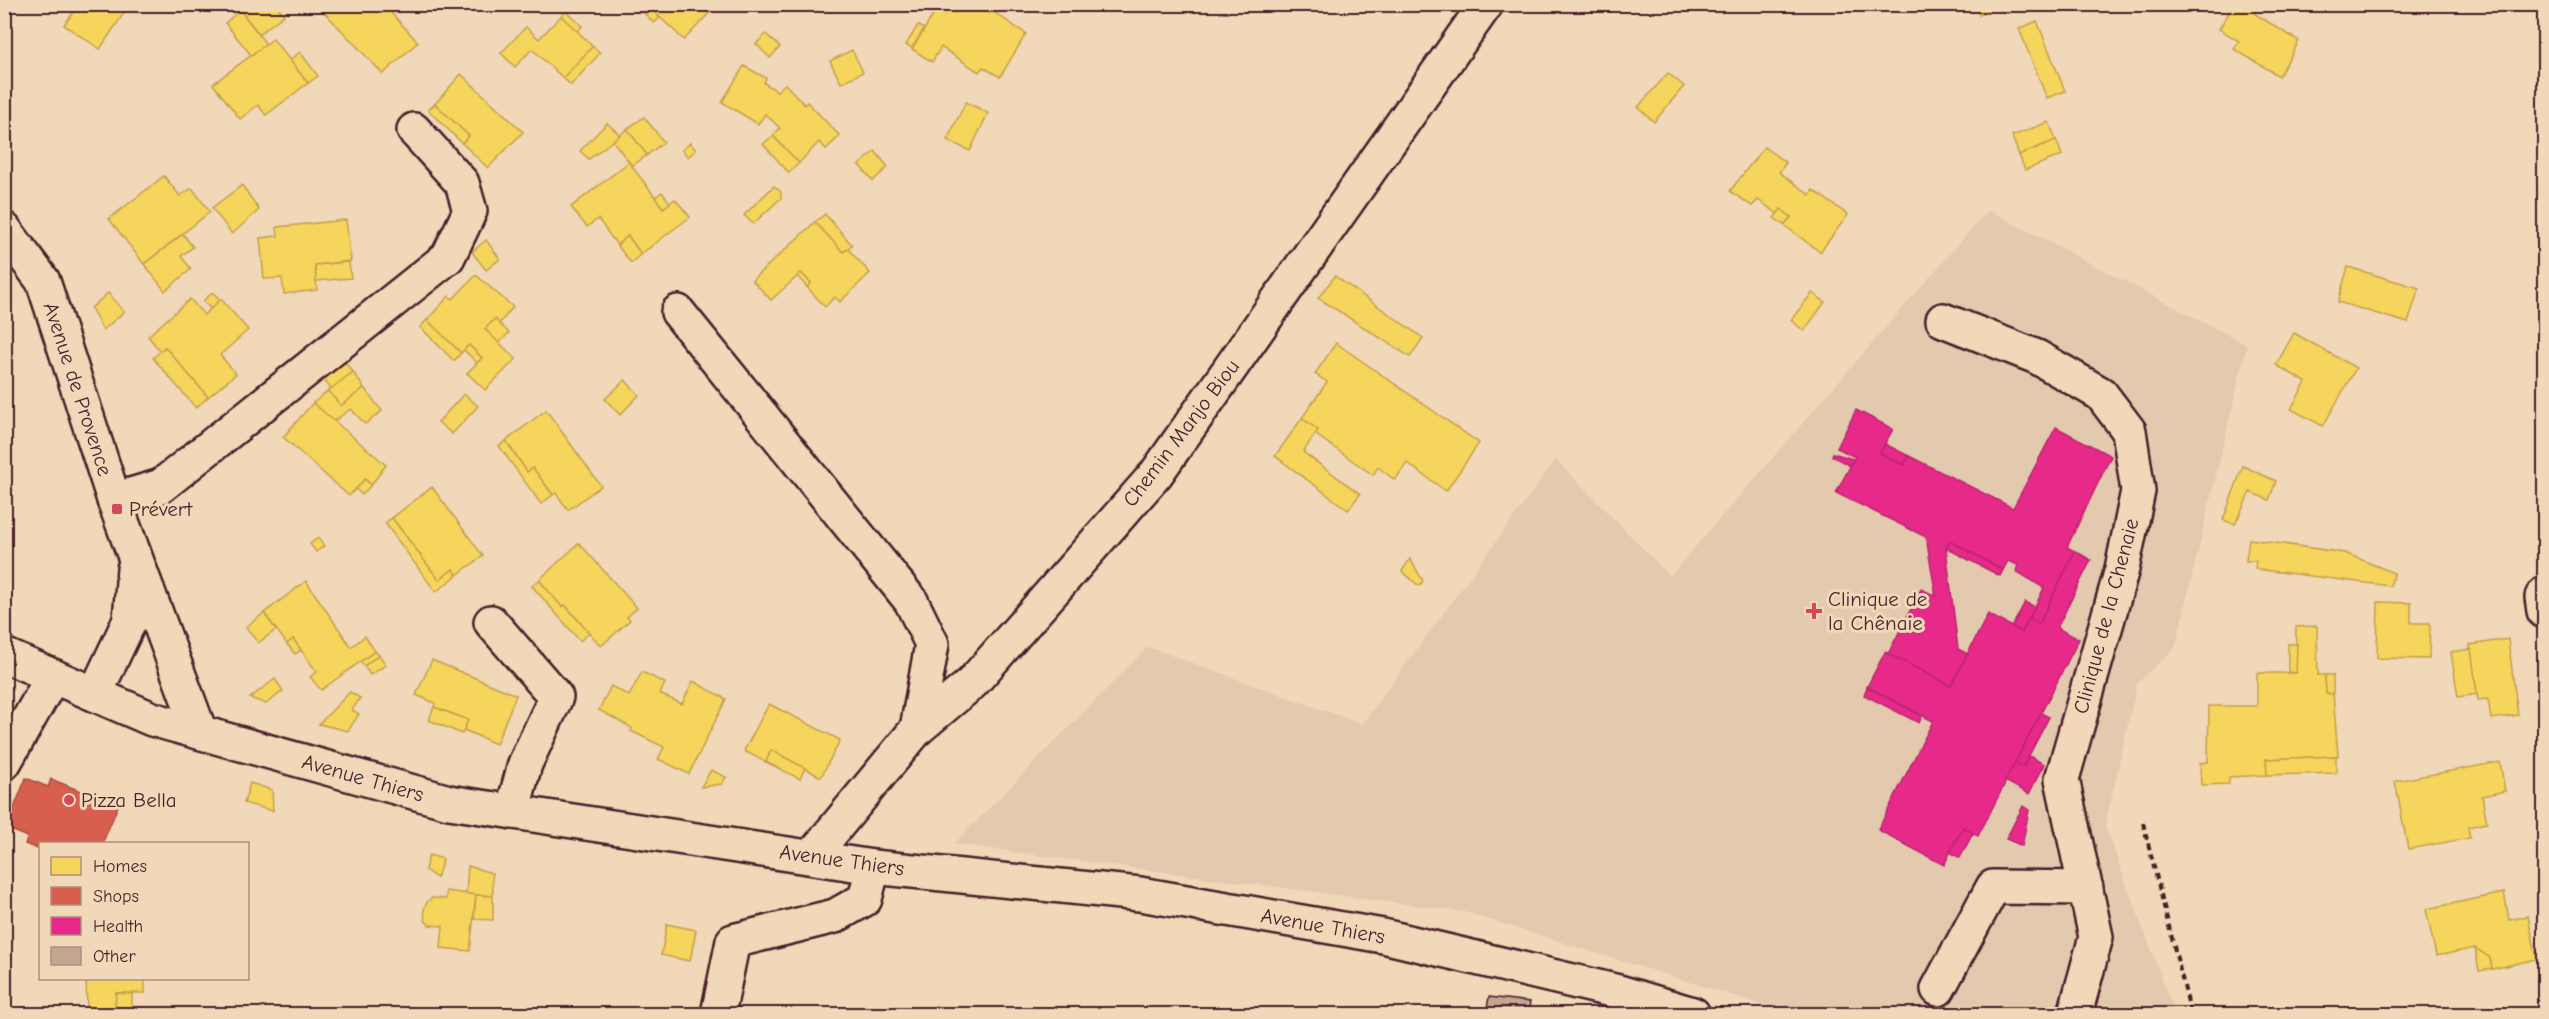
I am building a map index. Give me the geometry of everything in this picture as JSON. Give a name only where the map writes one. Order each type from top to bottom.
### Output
[{"type":"street","name":"Chemin Manjo Biou","points":[[812,856],[917,729],[972,682],[1156,474],[1486,4]]},
{"type":"street","points":[[114,500],[161,486],[448,257],[471,211],[462,183],[414,130]]},
{"type":"street","name":"Avenue de Provence","points":[[4,229],[43,281],[134,558],[200,732]]},
{"type":"street","points":[[678,312],[911,601],[932,644],[917,729]]},
{"type":"street","name":"Clinique de la Chenaie","points":[[1943,320],[2037,357],[2101,394],[2129,431],[2138,491],[2122,569],[2062,779],[2096,937],[2075,1014]]},
{"type":"street","name":"Avenue de Provence","points":[[94,694],[130,620],[134,558]]},
{"type":"street","points":[[2544,594],[2542,597],[2544,611]]},
{"type":"street","points":[[491,622],[556,698],[525,765],[512,812]]},
{"type":"street","name":"Avenue Thiers","points":[[4,655],[152,719],[449,802],[873,867],[1140,894],[1383,936],[1619,992],[1693,1014]]},
{"type":"street","points":[[4,763],[53,676]]},
{"type":"street","points":[[718,1014],[733,941],[835,916],[865,899],[873,867]]},
{"type":"street","points":[[1938,988],[1993,887],[2086,888]]},
{"type":"path","points":[[2143,823],[2191,1014]]},
{"type":"shaded area","name":"Clinique de la Chênaie","points":[[1988,210],[2247,345],[2175,648],[2137,683],[2105,826],[2175,1014],[1793,1014],[1465,912],[954,844],[1148,647],[1362,724],[1556,460],[1670,576]]},
{"type":"building: Homes","points":[[79,4],[130,4],[100,49],[64,25]]},
{"type":"building: Homes","points":[[247,4],[276,4],[284,15],[259,34],[240,10]]},
{"type":"building: Homes","points":[[331,4],[367,4],[372,10],[378,4],[383,4],[418,42],[383,74],[324,12]]},
{"type":"building: Homes","points":[[635,4],[646,4],[660,18],[654,23]]},
{"type":"building: Homes","points":[[646,4],[708,4],[713,9],[684,40]]},
{"type":"building: Homes","points":[[940,4],[982,4],[1026,34],[1000,77],[983,67],[979,72],[941,47],[932,62],[912,49]]},
{"type":"building: Homes","points":[[1975,4],[2005,4],[1979,15]]},
{"type":"building: Homes","points":[[2234,4],[2261,4],[2255,14],[2299,41],[2279,76],[2234,49],[2239,41],[2219,29]]},
{"type":"building: Homes","points":[[240,10],[266,44],[251,55],[225,23]]},
{"type":"building: Homes","points":[[566,11],[582,26],[577,32],[561,16]]},
{"type":"building: Homes","points":[[561,16],[593,46],[563,78],[532,49],[515,67],[501,53],[526,27],[539,39]]},
{"type":"building: Homes","points":[[2037,21],[2065,91],[2047,98],[2019,29]]},
{"type":"building: Homes","points":[[918,25],[924,29],[912,48],[906,45]]},
{"type":"building: Homes","points":[[766,34],[780,47],[770,58],[756,44]]},
{"type":"building: Homes","points":[[273,39],[308,83],[266,115],[258,105],[240,119],[213,84]]},
{"type":"building: Homes","points":[[593,46],[600,53],[571,85],[563,78]]},
{"type":"building: Homes","points":[[852,50],[863,72],[841,83],[830,61]]},
{"type":"building: Homes","points":[[300,52],[318,76],[308,83],[290,60]]},
{"type":"building: Homes","points":[[744,66],[766,78],[764,83],[777,91],[785,84],[805,105],[807,102],[840,136],[826,149],[819,142],[799,163],[773,136],[780,128],[765,114],[758,124],[722,102]]},
{"type":"building: Homes","points":[[1668,73],[1684,86],[1654,122],[1638,107]]},
{"type":"building: Homes","points":[[461,74],[523,132],[488,168],[462,143],[469,136],[435,104]]},
{"type":"building: Homes","points":[[966,102],[988,113],[970,151],[947,140]]},
{"type":"building: Homes","points":[[435,104],[469,136],[462,143],[428,110]]},
{"type":"building: Homes","points":[[644,117],[664,142],[647,155],[627,129]]},
{"type":"building: Homes","points":[[2049,122],[2056,140],[2019,155],[2012,136]]},
{"type":"building: Homes","points":[[607,123],[620,135],[589,159],[580,151]]},
{"type":"building: Homes","points":[[627,129],[647,155],[632,166],[613,141]]},
{"type":"building: Homes","points":[[773,136],[799,163],[789,173],[763,144]]},
{"type":"building: Homes","points":[[2056,140],[2062,155],[2025,170],[2019,155]]},
{"type":"building: Homes","points":[[690,143],[696,150],[688,157],[682,150]]},
{"type":"building: Homes","points":[[1764,147],[1786,163],[1779,172],[1810,195],[1813,190],[1848,215],[1820,252],[1784,225],[1791,217],[1781,209],[1778,214],[1758,200],[1752,206],[1730,191]]},
{"type":"building: Homes","points":[[875,151],[888,167],[873,181],[859,165]]},
{"type":"building: Homes","points":[[629,162],[663,208],[675,199],[690,217],[641,254],[628,236],[617,245],[598,219],[587,227],[571,207]]},
{"type":"building: Homes","points":[[164,176],[180,196],[192,188],[210,212],[144,264],[109,219]]},
{"type":"building: Homes","points":[[242,185],[259,210],[232,234],[212,208]]},
{"type":"building: Homes","points":[[774,186],[781,192],[781,198],[753,224],[744,215]]},
{"type":"building: Homes","points":[[662,192],[670,203],[663,208],[655,197]]},
{"type":"building: Homes","points":[[1781,209],[1791,217],[1784,225],[1774,218]]},
{"type":"building: Homes","points":[[825,214],[852,245],[843,252],[815,222]]},
{"type":"building: Homes","points":[[346,220],[351,261],[315,265],[317,290],[284,294],[282,278],[264,279],[260,238],[278,236],[277,227]]},
{"type":"building: Homes","points":[[815,222],[843,252],[848,249],[870,273],[840,302],[835,297],[825,307],[807,287],[811,283],[801,273],[771,300],[752,280]]},
{"type":"building: Homes","points":[[183,234],[193,247],[181,256],[191,269],[165,291],[144,264]]},
{"type":"building: Homes","points":[[628,236],[641,254],[631,263],[617,245]]},
{"type":"building: Homes","points":[[486,240],[500,259],[486,270],[472,252]]},
{"type":"building: Homes","points":[[349,262],[351,278],[316,281],[315,265]]},
{"type":"building: Homes","points":[[2348,267],[2419,288],[2408,323],[2338,302]]},
{"type":"building: Homes","points":[[801,273],[811,283],[807,287],[797,276]]},
{"type":"building: Homes","points":[[476,275],[513,307],[499,324],[495,319],[485,329],[516,359],[485,390],[467,373],[482,358],[469,345],[461,353],[427,320],[449,296],[453,299]]},
{"type":"building: Homes","points":[[1335,276],[1423,338],[1410,357],[1318,298]]},
{"type":"building: Homes","points":[[213,292],[220,300],[211,309],[203,301]]},
{"type":"building: Homes","points":[[108,293],[124,312],[103,330],[91,308]]},
{"type":"building: Homes","points":[[1812,293],[1825,302],[1804,331],[1791,320]]},
{"type":"building: Homes","points":[[190,299],[204,315],[221,299],[248,330],[220,355],[236,374],[208,397],[165,347],[160,351],[148,336]]},
{"type":"building: Homes","points":[[495,319],[509,333],[499,343],[485,329]]},
{"type":"building: Homes","points":[[427,320],[461,353],[454,361],[420,327]]},
{"type":"building: Homes","points":[[2294,333],[2356,368],[2323,426],[2291,409],[2306,382],[2276,365]]},
{"type":"building: Homes","points":[[1336,343],[1479,443],[1446,491],[1407,463],[1395,480],[1378,467],[1373,475],[1315,434],[1318,430],[1302,418],[1327,382],[1315,374]]},
{"type":"building: Homes","points":[[469,345],[482,358],[477,363],[464,350]]},
{"type":"building: Homes","points":[[165,347],[208,397],[196,408],[153,358]]},
{"type":"building: Homes","points":[[340,356],[353,372],[331,389],[318,373]]},
{"type":"building: Homes","points":[[353,372],[364,388],[341,406],[328,391]]},
{"type":"building: Homes","points":[[625,380],[639,395],[620,415],[605,399]]},
{"type":"building: Homes","points":[[364,388],[382,411],[365,424],[351,409],[334,421],[313,403],[328,391],[341,406]]},
{"type":"building: Homes","points":[[464,394],[478,406],[452,434],[438,422]]},
{"type":"building: Homes","points":[[313,403],[386,465],[371,485],[365,479],[349,496],[283,437]]},
{"type":"building: Homes","points":[[546,410],[601,486],[568,510],[556,493],[553,495],[533,468],[527,472],[506,441]]},
{"type":"building: Homes","points":[[1302,418],[1318,430],[1303,452],[1360,494],[1348,510],[1275,456]]},
{"type":"building: Homes","points":[[506,441],[527,472],[533,468],[553,495],[541,504],[499,446]]},
{"type":"building: Homes","points":[[2243,466],[2276,481],[2269,500],[2250,492],[2235,524],[2223,520]]},
{"type":"building: Homes","points":[[365,479],[371,485],[362,495],[356,489]]},
{"type":"building: Homes","points":[[432,487],[483,556],[457,575],[453,569],[439,580],[392,518]]},
{"type":"building: Homes","points":[[392,518],[439,580],[453,569],[457,575],[436,592],[385,523]]},
{"type":"building: Homes","points":[[318,538],[324,546],[316,552],[310,544]]},
{"type":"building: Homes","points":[[2249,539],[2345,553],[2394,573],[2390,586],[2255,569],[2256,561],[2246,561]]},
{"type":"building: Homes","points":[[579,543],[637,608],[627,617],[630,620],[601,646],[565,605],[562,607],[539,580]]},
{"type":"building: Homes","points":[[1410,559],[1423,581],[1419,586],[1402,571]]},
{"type":"building: Homes","points":[[539,580],[589,633],[580,641],[532,586]]},
{"type":"building: Homes","points":[[306,581],[351,647],[365,636],[375,651],[321,690],[310,677],[317,672],[293,639],[287,644],[264,613]]},
{"type":"building: Homes","points":[[2378,602],[2411,603],[2411,623],[2430,623],[2429,659],[2377,658]]},
{"type":"building: Homes","points":[[264,613],[276,630],[258,643],[246,627]]},
{"type":"building: Homes","points":[[2317,626],[2318,675],[2325,675],[2326,693],[2333,694],[2338,756],[2266,759],[2267,775],[2229,777],[2229,784],[2201,785],[2200,763],[2208,762],[2209,706],[2257,706],[2257,673],[2296,673],[2296,627]]},
{"type":"building: Homes","points":[[293,639],[301,650],[295,654],[287,644]]},
{"type":"building: Homes","points":[[2508,639],[2518,715],[2491,719],[2488,699],[2478,700],[2470,645]]},
{"type":"building: Homes","points":[[2288,644],[2297,644],[2296,673],[2288,672]]},
{"type":"building: Homes","points":[[2471,649],[2477,694],[2458,697],[2451,652]]},
{"type":"building: Homes","points":[[375,651],[379,655],[364,666],[360,662]]},
{"type":"building: Homes","points":[[379,655],[386,665],[370,675],[364,666]]},
{"type":"building: Homes","points":[[432,660],[516,695],[496,744],[464,730],[468,720],[434,707],[435,703],[416,695]]},
{"type":"building: Homes","points":[[642,672],[665,683],[660,694],[682,704],[693,681],[726,699],[689,774],[658,759],[664,747],[631,731],[632,728],[599,710],[611,686],[629,696]]},
{"type":"building: Homes","points":[[2325,675],[2333,675],[2333,694],[2326,693]]},
{"type":"building: Homes","points":[[275,679],[283,691],[266,704],[250,698]]},
{"type":"building: Homes","points":[[350,692],[360,698],[352,710],[359,714],[348,731],[319,724]]},
{"type":"building: Homes","points":[[769,704],[840,740],[821,777],[771,750],[766,762],[744,751]]},
{"type":"building: Homes","points":[[434,707],[468,720],[462,734],[429,720]]},
{"type":"building: Homes","points":[[771,750],[805,768],[800,779],[766,762]]},
{"type":"building: Homes","points":[[2336,756],[2336,773],[2267,775],[2266,759]]},
{"type":"building: Homes","points":[[2500,762],[2505,791],[2482,796],[2487,823],[2468,827],[2470,838],[2408,849],[2395,781]]},
{"type":"building: Homes","points":[[711,770],[726,777],[722,784],[701,787]]},
{"type":"building: Homes","points":[[250,783],[272,790],[273,811],[244,803]]},
{"type":"building: Homes","points":[[429,855],[443,859],[437,878],[425,870]]},
{"type":"building: Homes","points":[[468,866],[492,873],[493,896],[466,894]]},
{"type":"building: Homes","points":[[446,891],[476,895],[470,951],[441,948],[443,926],[429,925],[425,920],[424,909],[427,902],[432,898],[446,899]]},
{"type":"building: Homes","points":[[2504,893],[2509,920],[2528,916],[2537,959],[2492,969],[2490,958],[2475,948],[2436,956],[2426,909]]},
{"type":"building: Homes","points":[[476,895],[493,896],[493,920],[474,919]]},
{"type":"building: Homes","points":[[667,924],[696,930],[690,961],[661,955]]},
{"type":"building: Homes","points":[[2475,948],[2490,958],[2492,969],[2479,971]]},
{"type":"building: Homes","points":[[86,980],[145,980],[145,993],[116,993],[115,1009],[87,1009]]},
{"type":"building: Homes","points":[[116,993],[132,994],[132,1010],[115,1009]]},
{"type":"building: Shops","points":[[26,778],[48,787],[51,779],[118,806],[103,842],[39,842],[39,850],[25,844],[28,837],[6,828]]},
{"type":"building: Health","points":[[1856,410],[1893,429],[1880,453],[1904,465],[1909,456],[2013,508],[2056,427],[2111,456],[2067,547],[2075,551],[2039,624],[2029,619],[2044,588],[2016,571],[2018,565],[2008,561],[2003,570],[1950,541],[1946,548],[1958,649],[1968,654],[1951,686],[1888,654],[1921,589],[1936,596],[1926,537],[1836,493],[1855,457],[1837,448]]},
{"type":"building: Health","points":[[1885,444],[1909,456],[1904,465],[1880,453]]},
{"type":"building: Health","points":[[1833,453],[1853,459],[1850,466],[1832,456]]},
{"type":"building: Health","points":[[1950,541],[2003,570],[2000,576],[1946,548]]},
{"type":"building: Health","points":[[2075,551],[2091,560],[2057,628],[2079,639],[1978,836],[1963,827],[1944,865],[1878,830],[1933,721],[1867,687],[1885,652],[1951,686],[1988,614],[2022,632],[2029,619],[2039,624]]},
{"type":"building: Health","points":[[2025,602],[2035,607],[2022,632],[2012,627]]},
{"type":"building: Health","points":[[1867,687],[1922,716],[1919,723],[1864,695]]},
{"type":"building: Health","points":[[2041,713],[2049,717],[2023,767],[2015,763]]},
{"type":"building: Health","points":[[2029,756],[2044,764],[2029,794],[2005,781],[2015,763],[2023,767]]},
{"type":"building: Health","points":[[2023,806],[2029,810],[2022,846],[2006,839]]},
{"type":"building: Health","points":[[1963,827],[1973,833],[1960,858],[1950,852]]},
{"type":"building: Other","points":[[1489,997],[1530,1002],[1528,1014],[1486,1014]]},
{"type":"place","name":"Prévert","points":[[117,509]]},
{"type":"place","name":"Clinique de la Chênaie","points":[[1814,611]]},
{"type":"place","name":"Pizza Bella","points":[[69,800]]}]
